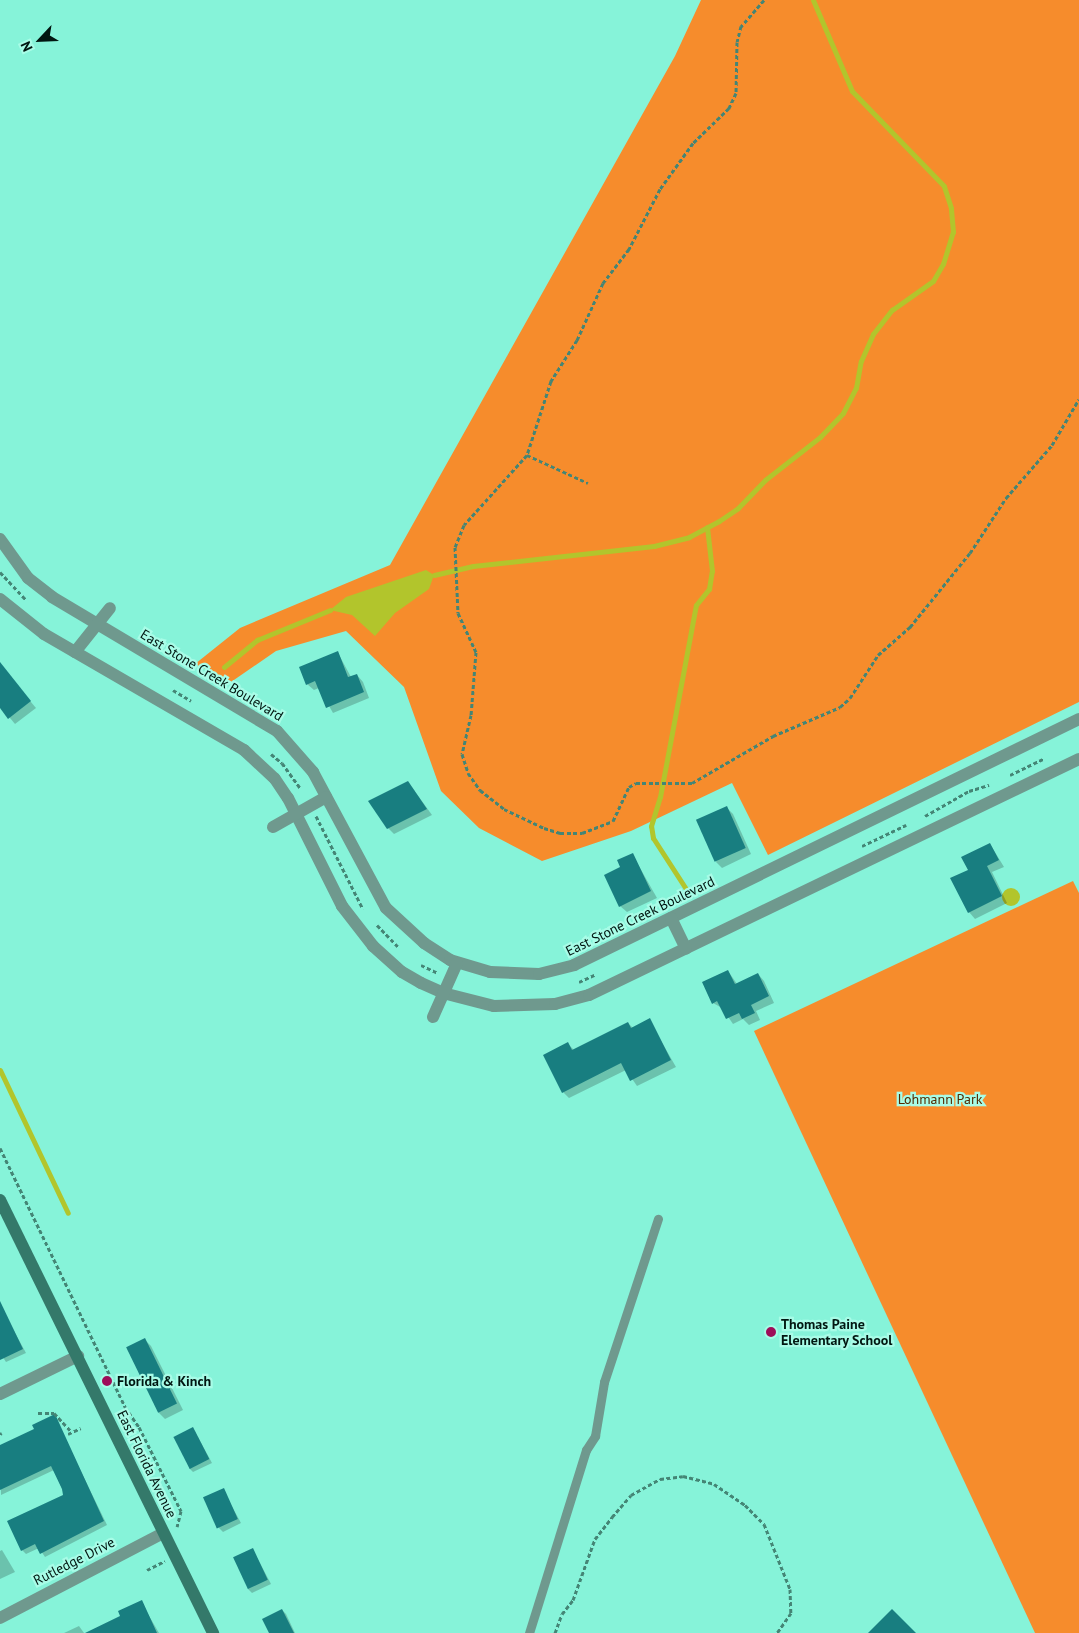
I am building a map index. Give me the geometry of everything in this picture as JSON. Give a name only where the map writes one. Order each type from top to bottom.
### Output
[{"type":"street","name":"East Stone Creek Boulevard","points":[[0,539],[28,578],[97,624],[277,731],[313,772],[386,908],[424,944],[457,963],[474,969],[506,974],[555,971],[599,954],[1079,719]]},
{"type":"street","points":[[0,599],[44,634],[244,750],[275,779],[298,813],[342,906],[356,927],[402,972],[444,993],[494,1006],[555,1004],[589,995],[1079,759]]},
{"type":"street","points":[[75,652],[110,608]]},
{"type":"street","points":[[272,827],[326,797]]},
{"type":"street","points":[[671,918],[686,949]]},
{"type":"street","points":[[432,1017],[457,963]]},
{"type":"street","name":"East Florida Avenue","points":[[0,1200],[213,1633]]},
{"type":"street","points":[[0,1394],[78,1356]]},
{"type":"street","name":"Rutledge Drive","points":[[0,1618],[163,1533]]},
{"type":"lane","points":[[530,1633],[586,1450],[595,1436],[604,1382],[658,1218]]},
{"type":"path","points":[[764,0],[741,26],[737,42],[736,92],[729,108],[676,163],[629,249],[603,284],[577,340],[551,381],[527,455],[464,525],[455,547],[458,613],[476,652],[471,714],[462,754],[468,774],[480,790],[504,809],[544,828],[560,833],[582,833],[613,821],[628,787],[643,782],[692,783],[736,755],[840,707],[850,698],[878,655],[910,627],[970,553],[1006,498],[1052,445],[1079,399]]},
{"type":"path","points":[[527,455],[588,483]]},
{"type":"path","points":[[0,572],[28,602]]},
{"type":"path","points":[[0,1148],[125,1407],[139,1427],[180,1511]]},
{"type":"path","points":[[38,1413],[54,1413],[70,1433],[81,1428]]},
{"type":"path","points":[[555,1633],[562,1614],[573,1600],[595,1539],[612,1517],[631,1494],[660,1479],[683,1476],[714,1484],[745,1505],[764,1524],[790,1589],[791,1613],[777,1633]]},
{"type":"green space","points":[[701,0],[1079,0],[1079,702],[768,855],[732,783],[631,831],[542,861],[479,828],[441,791],[404,687],[346,631],[276,651],[231,682],[195,664],[240,628],[390,565],[675,56]]},
{"type":"green space","name":"Lohmann Park","points":[[1073,881],[1079,893],[1079,1633],[1035,1633],[754,1031]]},
{"type":"shaded area","points":[[426,570],[434,575],[429,589],[395,613],[375,636],[352,615],[330,610],[346,597]]},
{"type":"shaded area","points":[[1011,888],[1017,891],[1020,897],[1017,903],[1011,906],[1005,903],[1002,897],[1005,891]]},
{"type":"building","points":[[338,651],[348,677],[357,674],[364,692],[326,708],[315,681],[306,685],[299,667]]},
{"type":"building","points":[[0,662],[31,701],[8,719],[0,708]]},
{"type":"building","points":[[408,781],[427,809],[387,829],[368,801]]},
{"type":"building","points":[[727,806],[746,848],[715,862],[696,820]]},
{"type":"building","points":[[990,843],[999,860],[987,866],[1002,896],[968,913],[950,878],[968,870],[961,857]]},
{"type":"building","points":[[633,853],[651,891],[619,907],[604,875],[620,867],[617,860]]},
{"type":"building","points":[[728,970],[735,984],[758,973],[769,996],[751,1005],[755,1013],[742,1019],[739,1013],[726,1019],[717,1001],[712,1004],[702,982]]},
{"type":"building","points":[[650,1018],[671,1060],[630,1081],[621,1063],[562,1093],[543,1055],[568,1042],[572,1050],[628,1022],[631,1028]]},
{"type":"building","points":[[0,1301],[23,1349],[0,1360]]},
{"type":"building","points":[[145,1338],[177,1404],[158,1413],[126,1347]]},
{"type":"building","points":[[55,1414],[104,1521],[40,1554],[35,1544],[21,1551],[7,1521],[63,1495],[62,1489],[51,1466],[0,1490],[0,1445],[34,1429],[32,1425]]},
{"type":"building","points":[[193,1427],[209,1459],[190,1469],[173,1437]]},
{"type":"building","points":[[224,1488],[238,1519],[217,1528],[203,1497]]},
{"type":"building","points":[[253,1548],[268,1580],[248,1589],[233,1557]]},
{"type":"building","points":[[142,1600],[157,1633],[85,1633],[120,1616],[118,1611]]},
{"type":"building","points":[[282,1609],[294,1633],[269,1633],[262,1619]]},
{"type":"building","points":[[892,1609],[916,1633],[868,1633]]},
{"type":"waterway","points":[[434,575],[473,566],[654,546],[689,537],[719,521],[738,508],[765,480],[820,437],[843,413],[856,388],[861,361],[873,334],[892,310],[933,281],[943,264],[953,232],[951,208],[944,186],[852,91],[813,0]]},
{"type":"waterway","points":[[688,892],[653,838],[651,826],[660,797],[696,605],[709,589],[712,571],[707,527]]},
{"type":"waterway","points":[[224,667],[257,640],[330,610]]},
{"type":"waterway","points":[[0,1070],[68,1213]]},
{"type":"place","name":"Thomas Paine Elementary School","points":[[771,1332]]},
{"type":"place","name":"Florida & Kinch","points":[[107,1381]]}]
